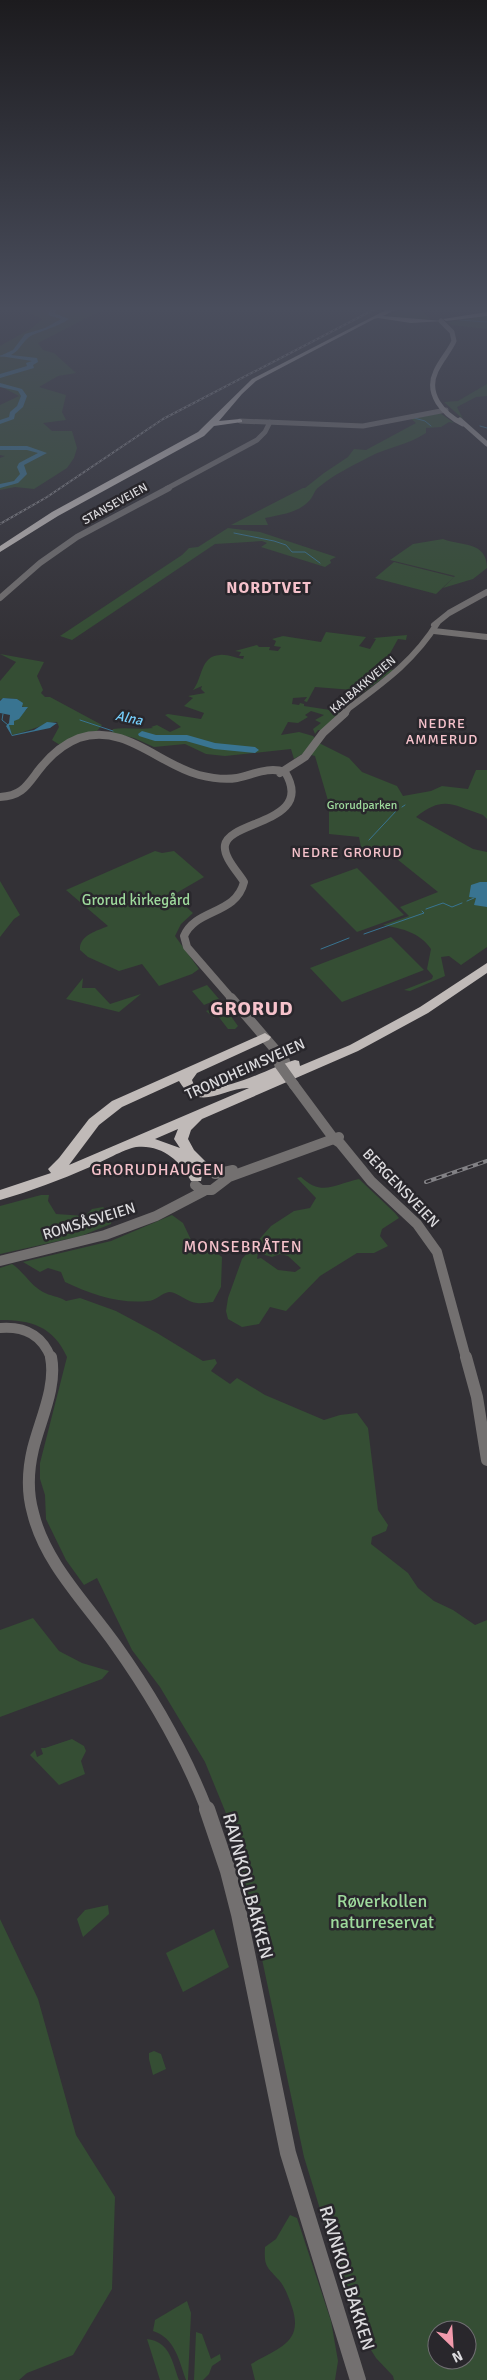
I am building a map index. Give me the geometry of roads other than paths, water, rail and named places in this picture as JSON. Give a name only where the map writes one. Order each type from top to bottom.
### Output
[{"type":"highway","points":[[0,545],[50,513],[196,433],[211,420]]},
{"type":"highway","points":[[0,550],[43,521],[72,508],[95,494],[96,491],[188,441],[217,420]]},
{"type":"highway","points":[[213,424],[240,421]]},
{"type":"highway","name":"TRONDHEIMSVEIEN","points":[[3,1194],[55,1169],[343,1045],[383,1025],[439,992],[487,957]]},
{"type":"highway","name":"TRONDHEIMSVEIEN","points":[[3,1194],[47,1180],[342,1054],[390,1030],[445,997],[487,966]]},
{"type":"highway","points":[[55,1169],[64,1162],[94,1122],[111,1107],[135,1094],[262,1038]]},
{"type":"highway","points":[[194,1068],[186,1076],[185,1083],[192,1090],[201,1093],[218,1092],[270,1075]]},
{"type":"highway","points":[[205,1114],[185,1128],[181,1139],[206,1180]]},
{"type":"highway","points":[[132,1143],[151,1142],[170,1148],[206,1180]]},
{"type":"main road","points":[[457,420],[487,444]]},
{"type":"street","points":[[240,421],[363,426],[396,420]]},
{"type":"street","name":"STANSEVEIEN","points":[[0,598],[28,572],[70,541],[257,440],[265,432],[270,422]]},
{"type":"street","name":"KALBAKKVEIEN","points":[[423,642],[438,622],[452,611],[487,592]]},
{"type":"street","name":"KALBAKKVEIEN","points":[[284,774],[305,757],[314,744],[349,708],[401,669],[434,631],[438,622]]},
{"type":"street","points":[[434,631],[487,636]]},
{"type":"street","points":[[0,797],[20,793],[28,786],[42,766],[66,745],[95,734],[131,740],[150,749],[177,767],[206,777],[230,779],[260,773],[284,774]]},
{"type":"street","name":"BERGENSVEIEN","points":[[284,774],[292,794],[283,809],[273,816],[230,837],[225,843],[225,852],[244,882],[241,896],[194,921],[187,927],[183,934],[183,940],[298,1083],[336,1138],[371,1181],[422,1229],[437,1252],[469,1367],[480,1413],[487,1460]]},
{"type":"street","name":"ROMSÅSVEIEN","points":[[0,1261],[105,1235],[156,1216],[182,1201],[206,1180],[336,1138]]},
{"type":"street","name":"RAVNKOLLBAKKEN","points":[[0,1328],[22,1329],[40,1337],[50,1350],[53,1360],[54,1372],[35,1439],[29,1473],[30,1505],[39,1532],[61,1570],[130,1665],[157,1706],[192,1773],[215,1829],[241,1924],[286,2149],[342,2321],[358,2380]]},
{"type":"water","points":[[3,698],[17,699],[23,703],[22,707],[28,707],[19,719],[14,721],[14,725],[9,725],[12,735],[34,730],[47,722],[57,723],[50,728],[12,736],[6,726],[9,723],[10,715],[0,713],[0,701]]},
{"type":"water","points":[[487,882],[487,907],[474,905],[476,898],[469,897],[471,885]]},
{"type":"waterway","name":"Alna","points":[[0,422],[6,420]]},
{"type":"waterway","points":[[422,420],[431,426]]},
{"type":"waterway","points":[[480,426],[487,428]]},
{"type":"waterway","name":"Alna","points":[[0,448],[27,448],[44,453],[21,464],[20,467],[24,474],[16,482],[0,486]]},
{"type":"waterway","points":[[234,533],[286,545],[292,552],[305,552],[320,563]]},
{"type":"waterway","points":[[3,714],[2,720],[8,725]]},
{"type":"waterway","name":"Alna","points":[[80,720],[113,731]]},
{"type":"waterway","name":"Alna","points":[[142,734],[155,738],[187,738],[214,746],[255,750]]},
{"type":"waterway","points":[[369,840],[397,810]]},
{"type":"waterway","points":[[467,901],[474,898]]},
{"type":"waterway","points":[[426,909],[443,903],[452,907],[462,903]]},
{"type":"waterway","points":[[364,934],[424,913],[422,911]]},
{"type":"waterway","points":[[321,949],[349,938]]},
{"type":"railway","points":[[0,524],[47,497],[161,420]]},
{"type":"railway","points":[[426,1182],[487,1161]]},
{"type":"district","name":"NORDTVET","points":[[269,588]]},
{"type":"district","name":"NEDRE AMMERUD","points":[[442,732]]},
{"type":"district","name":"NEDRE GRORUD","points":[[347,852]]},
{"type":"district","name":"GRORUD","points":[[252,1008]]},
{"type":"district","name":"GRORUDHAUGEN","points":[[158,1170]]},
{"type":"district","name":"MONSEBRÅTEN","points":[[243,1247]]},
{"type":"park label","name":"Grorudparken","points":[[362,805]]},
{"type":"park label","name":"Grorud kirkegård","points":[[136,900]]},
{"type":"park label","name":"Røverkollen naturreservat","points":[[382,1911]]}]
